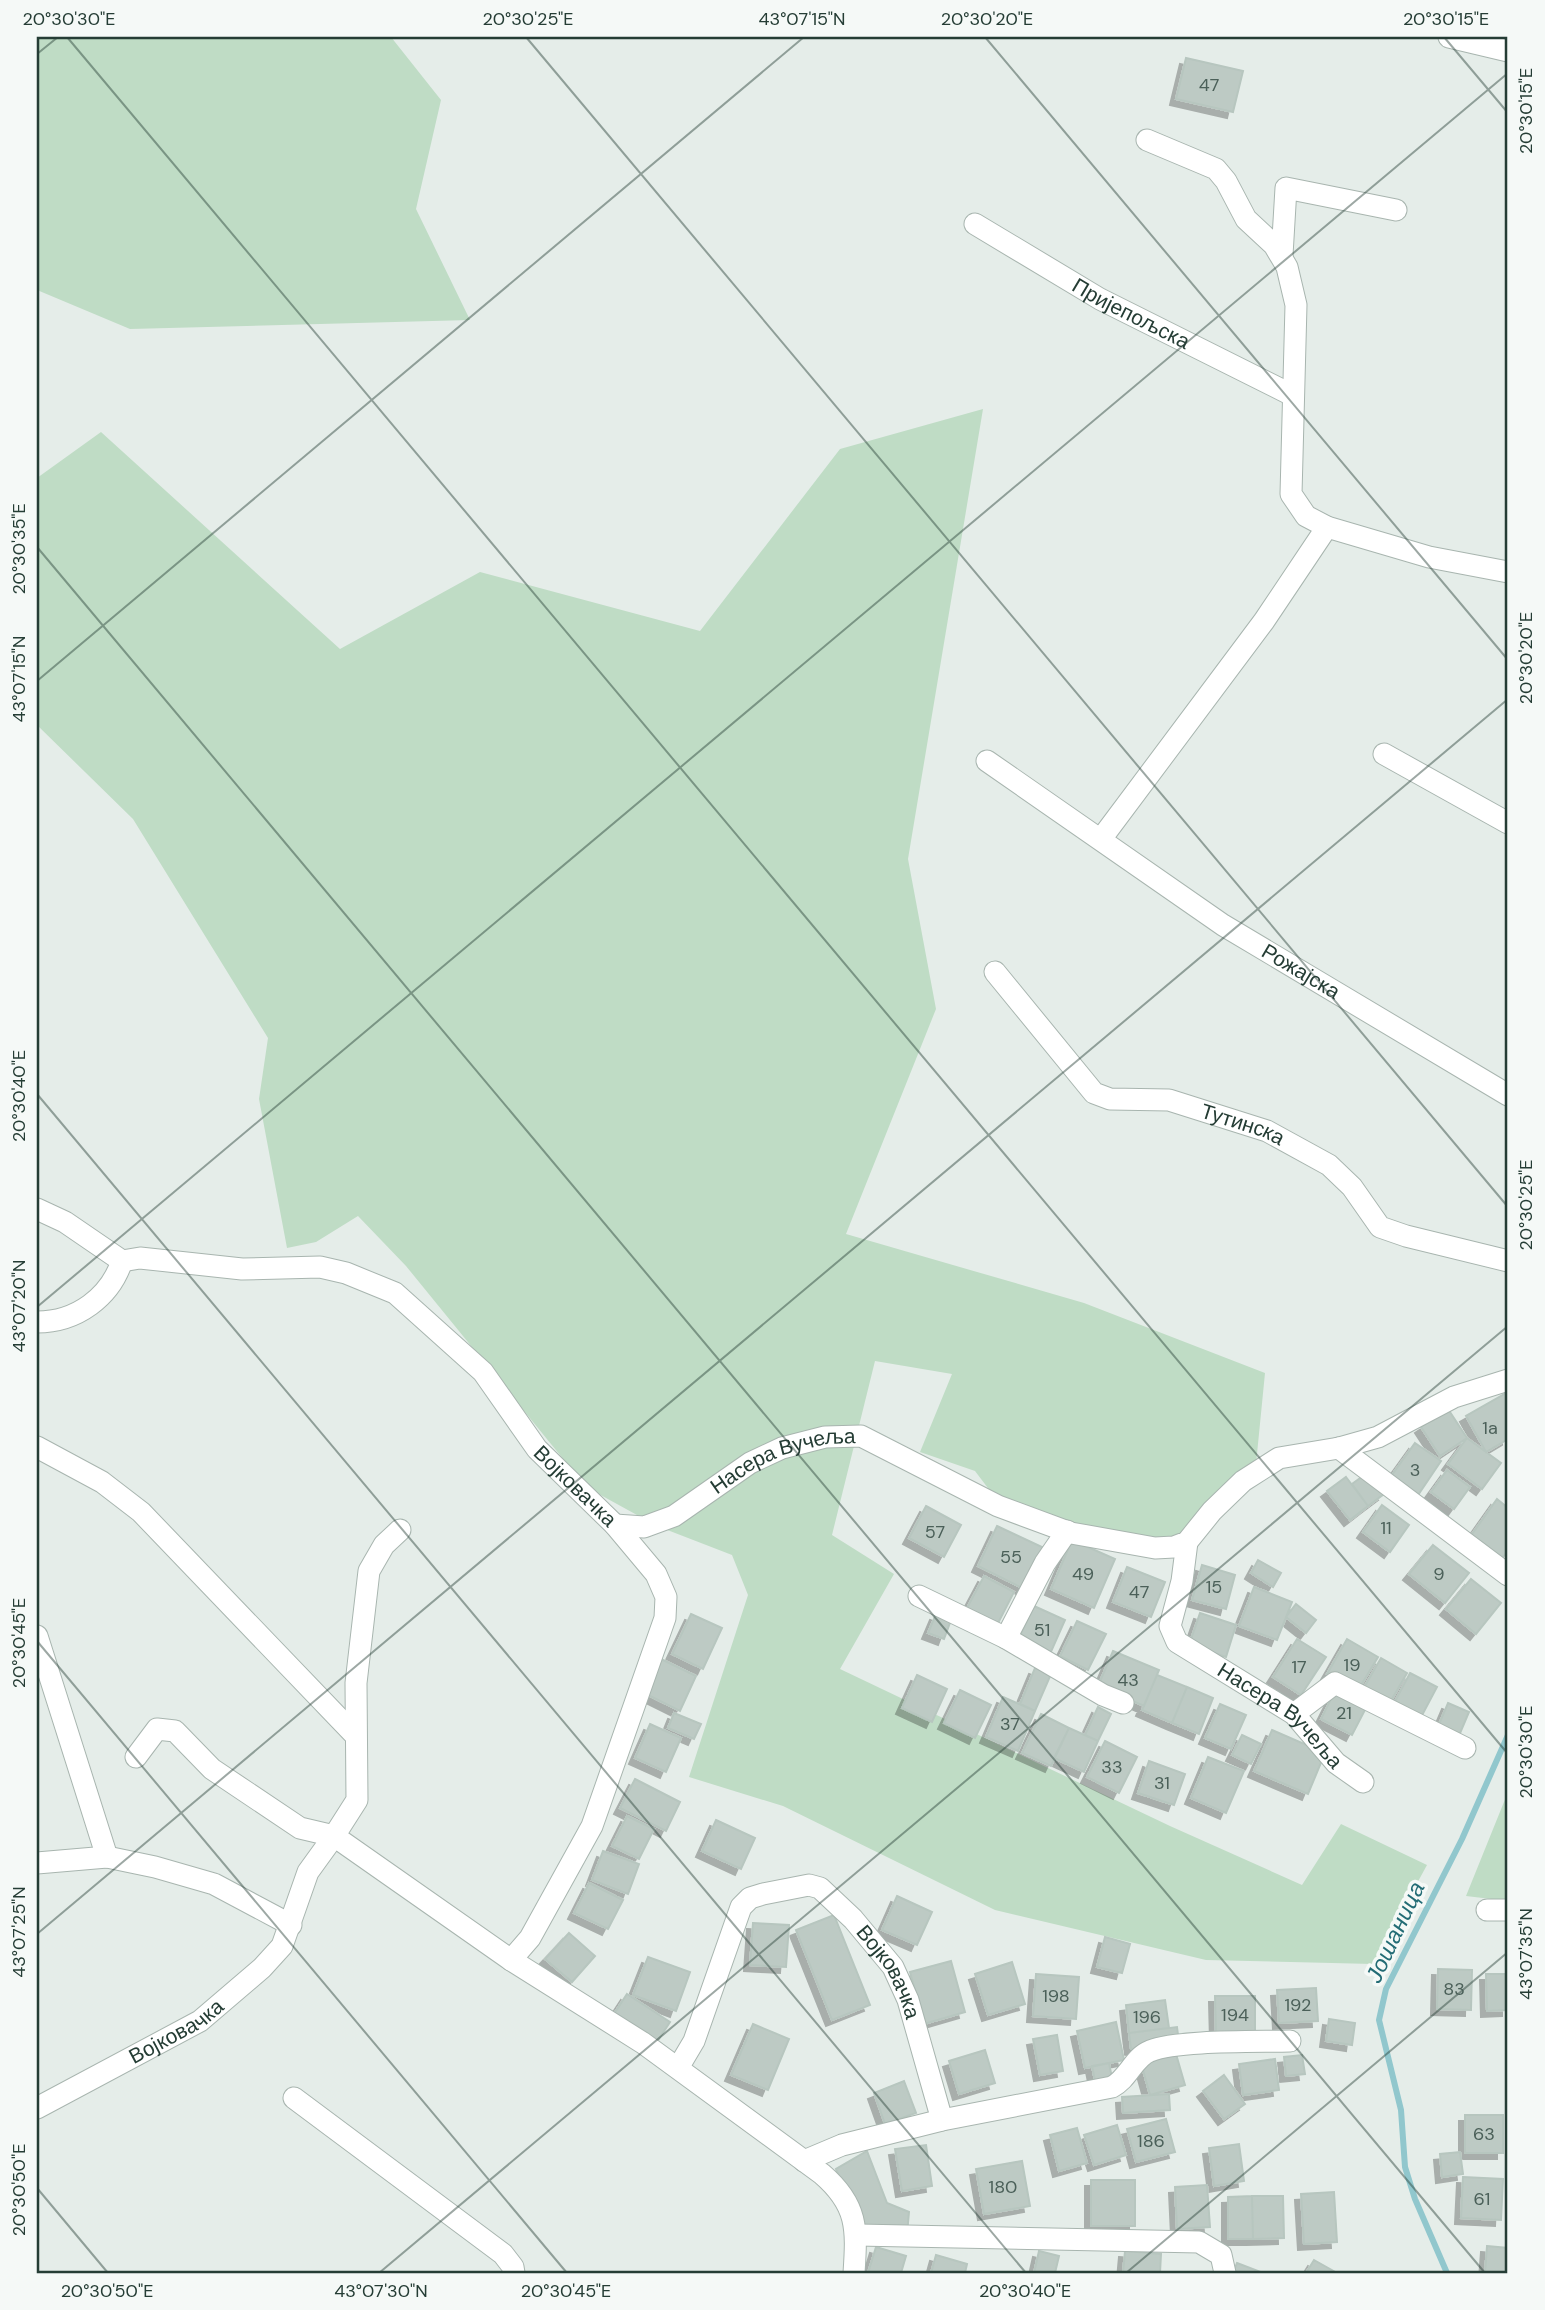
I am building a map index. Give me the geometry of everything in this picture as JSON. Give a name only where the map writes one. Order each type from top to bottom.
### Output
[{"type":"street","points":[[1448,37],[1508,51]]},
{"type":"street","points":[[1147,140],[1216,169],[1226,181],[1246,219],[1282,255]]},
{"type":"street","points":[[1395,211],[1286,188],[1282,255],[1296,305],[1291,494],[1306,516],[1327,527],[1429,557],[1508,572]]},
{"type":"street","name":"Пријепољска","points":[[975,224],[1100,299],[1292,395]]},
{"type":"street","points":[[1101,839],[1264,621],[1327,527]]},
{"type":"street","points":[[1384,754],[1508,823]]},
{"type":"street","name":"Рожајска","points":[[986,761],[1223,925],[1508,1095]]},
{"type":"street","name":"Тутинска","points":[[995,972],[1094,1093],[1110,1099],[1169,1100],[1267,1131],[1329,1165],[1352,1187],[1380,1227],[1508,1261]]},
{"type":"street","points":[[37,1209],[65,1222],[122,1261],[110,1289],[90,1306],[37,1322]]},
{"type":"street","name":"Војковачка","points":[[122,1261],[140,1258],[242,1269],[320,1267],[346,1273],[395,1293],[482,1372],[537,1449],[615,1525],[656,1574],[666,1597],[665,1618],[592,1826],[530,1938],[510,1960]]},
{"type":"street","points":[[1187,1542],[1212,1511],[1257,1469],[1279,1458],[1339,1448],[1390,1433],[1454,1397],[1508,1380]]},
{"type":"street","name":"Насера Вучеља","points":[[615,1525],[644,1527],[659,1523],[674,1516],[750,1463],[782,1448],[802,1441],[861,1436],[998,1506],[1067,1531],[1155,1548],[1187,1542],[1182,1581],[1170,1626],[1177,1642],[1184,1650],[1294,1714],[1336,1763],[1363,1782]]},
{"type":"street","points":[[37,1447],[102,1482],[141,1511],[355,1735]]},
{"type":"street","points":[[1339,1448],[1508,1575]]},
{"type":"street","name":"Војковачка","points":[[37,2108],[200,2021],[282,1946],[309,1872],[357,1800],[355,1735],[359,1644],[369,1571],[384,1545],[400,1530]]},
{"type":"street","points":[[1006,1638],[1045,1563],[1067,1531]]},
{"type":"street","points":[[919,1596],[1006,1638],[1103,1695],[1123,1703]]},
{"type":"street","points":[[37,1636],[107,1857]]},
{"type":"street","points":[[1294,1714],[1335,1683],[1465,1748]]},
{"type":"street","points":[[135,1757],[157,1729],[175,1731],[212,1769],[300,1828],[334,1836],[510,1960],[643,2043],[678,2068],[804,2161],[840,2192],[853,2216],[857,2235],[854,2273]]},
{"type":"street","points":[[37,1863],[107,1857],[214,1884],[291,1925]]},
{"type":"street","name":"Војковачка","points":[[678,2068],[694,2041],[741,1907],[750,1898],[810,1885],[829,1895],[894,1967],[908,2000],[942,2120]]},
{"type":"street","points":[[804,2161],[842,2145],[942,2120],[1112,2087],[1121,2083],[1150,2050],[1290,2041]]},
{"type":"street","points":[[293,2098],[503,2254],[514,2273]]},
{"type":"street","points":[[857,2235],[1199,2242],[1221,2255],[1225,2273]]},
{"type":"green space","points":[[37,37],[391,37],[441,100],[416,209],[470,320],[130,329],[37,290]]},
{"type":"green space","points":[[983,409],[908,859],[936,1009],[846,1234],[1084,1303],[1265,1373],[1256,1464],[1173,1541],[1070,1527],[997,1500],[975,1471],[920,1452],[952,1374],[875,1361],[832,1535],[894,1574],[840,1669],[1170,1826],[1302,1885],[1341,1824],[1427,1865],[1373,1964],[1206,1960],[995,1910],[783,1806],[689,1777],[748,1595],[732,1555],[657,1526],[586,1487],[406,1266],[358,1216],[316,1242],[287,1248],[259,1099],[268,1038],[133,819],[37,725],[37,478],[101,432],[340,649],[480,572],[700,631],[840,449]]},
{"type":"green space","points":[[1508,1792],[1508,1901],[1466,1896]]},
{"type":"building","points":[[1186,58],[1243,71],[1233,112],[1176,99]]},
{"type":"building","points":[[1508,1392],[1508,1439],[1486,1452],[1466,1416]]},
{"type":"building","points":[[1448,1409],[1467,1438],[1440,1456],[1421,1427]]},
{"type":"building","points":[[1467,1438],[1501,1463],[1482,1489],[1448,1464]]},
{"type":"building","points":[[1415,1443],[1441,1461],[1416,1498],[1389,1479]]},
{"type":"building","points":[[1447,1470],[1470,1487],[1454,1509],[1431,1492]]},
{"type":"building","points":[[1367,1473],[1384,1494],[1368,1506],[1352,1484]]},
{"type":"building","points":[[1346,1477],[1368,1506],[1350,1520],[1327,1491]]},
{"type":"building","points":[[1497,1499],[1508,1508],[1508,1550],[1501,1560],[1470,1537]]},
{"type":"building","points":[[1382,1505],[1409,1525],[1390,1552],[1363,1532]]},
{"type":"building","points":[[926,1506],[961,1525],[944,1557],[909,1538]]},
{"type":"building","points":[[997,1526],[1044,1548],[1024,1589],[978,1566]]},
{"type":"building","points":[[1072,1540],[1115,1559],[1094,1608],[1051,1589]]},
{"type":"building","points":[[1433,1545],[1469,1573],[1445,1603],[1409,1574]]},
{"type":"building","points":[[1258,1560],[1281,1573],[1273,1587],[1251,1573]]},
{"type":"building","points":[[1202,1565],[1235,1575],[1226,1609],[1192,1600]]},
{"type":"building","points":[[1127,1567],[1165,1582],[1151,1617],[1113,1602]]},
{"type":"building","points":[[984,1576],[1014,1592],[997,1625],[967,1608]]},
{"type":"building","points":[[1471,1579],[1501,1603],[1476,1634],[1446,1609]]},
{"type":"building","points":[[1254,1587],[1292,1602],[1277,1640],[1239,1626]]},
{"type":"building","points":[[1296,1604],[1316,1620],[1306,1633],[1286,1617]]},
{"type":"building","points":[[1034,1606],[1065,1620],[1050,1654],[1018,1640]]},
{"type":"building","points":[[1200,1613],[1236,1625],[1226,1657],[1189,1645]]},
{"type":"building","points":[[691,1614],[722,1628],[703,1669],[672,1654]]},
{"type":"building","points":[[936,1614],[951,1620],[944,1639],[928,1633]]},
{"type":"building","points":[[1077,1621],[1106,1634],[1088,1670],[1060,1656]]},
{"type":"building","points":[[1297,1639],[1326,1657],[1301,1695],[1273,1677]]},
{"type":"building","points":[[1347,1639],[1378,1657],[1357,1692],[1327,1674]]},
{"type":"building","points":[[1113,1651],[1159,1670],[1144,1706],[1098,1686]]},
{"type":"building","points":[[1381,1658],[1407,1673],[1388,1706],[1362,1691]]},
{"type":"building","points":[[661,1659],[696,1676],[680,1711],[644,1693]]},
{"type":"building","points":[[1035,1668],[1051,1674],[1035,1711],[1020,1704]]},
{"type":"building","points":[[1410,1673],[1437,1687],[1419,1721],[1392,1707]]},
{"type":"building","points":[[917,1675],[947,1689],[932,1722],[902,1708]]},
{"type":"building","points":[[1157,1675],[1187,1687],[1172,1723],[1142,1710]]},
{"type":"building","points":[[1187,1687],[1213,1698],[1199,1734],[1172,1723]]},
{"type":"building","points":[[960,1690],[991,1705],[975,1738],[944,1723]]},
{"type":"building","points":[[1335,1691],[1367,1706],[1352,1735],[1321,1719]]},
{"type":"building","points":[[1003,1697],[1035,1711],[1018,1751],[986,1737]]},
{"type":"building","points":[[1448,1703],[1469,1712],[1458,1738],[1437,1729]]},
{"type":"building","points":[[1220,1704],[1246,1715],[1231,1749],[1205,1738]]},
{"type":"building","points":[[1098,1707],[1111,1714],[1098,1741],[1085,1735]]},
{"type":"building","points":[[674,1713],[701,1724],[694,1739],[668,1728]]},
{"type":"building","points":[[1041,1714],[1069,1728],[1051,1766],[1022,1753]]},
{"type":"building","points":[[650,1724],[681,1738],[666,1772],[635,1758]]},
{"type":"building","points":[[1069,1728],[1098,1741],[1084,1772],[1054,1758]]},
{"type":"building","points":[[1272,1730],[1325,1753],[1308,1794],[1254,1771]]},
{"type":"building","points":[[1242,1735],[1261,1744],[1251,1764],[1232,1755]]},
{"type":"building","points":[[1105,1741],[1137,1757],[1119,1793],[1087,1777]]},
{"type":"building","points":[[1208,1757],[1244,1771],[1226,1813],[1191,1798]]},
{"type":"building","points":[[1149,1761],[1185,1774],[1174,1805],[1138,1793]]},
{"type":"building","points":[[635,1779],[680,1802],[666,1831],[620,1808]]},
{"type":"building","points":[[627,1816],[654,1829],[639,1859],[612,1846]]},
{"type":"building","points":[[716,1820],[755,1838],[741,1869],[702,1851]]},
{"type":"building","points":[[603,1851],[639,1864],[628,1894],[592,1880]]},
{"type":"building","points":[[589,1883],[623,1900],[608,1929],[574,1913]]},
{"type":"building","points":[[897,1896],[932,1912],[917,1945],[882,1930]]},
{"type":"building","points":[[834,1915],[870,2005],[832,2020],[796,1930]]},
{"type":"building","points":[[753,1923],[789,1925],[786,1967],[750,1965]]},
{"type":"building","points":[[569,1933],[595,1956],[572,1982],[545,1959]]},
{"type":"building","points":[[1105,1937],[1130,1944],[1122,1973],[1097,1967]]},
{"type":"building","points":[[648,1957],[690,1972],[676,2011],[633,1995]]},
{"type":"building","points":[[951,1961],[965,2012],[924,2024],[910,1972]]},
{"type":"building","points":[[1012,1962],[1025,2004],[988,2015],[975,1974]]},
{"type":"building","points":[[1438,1969],[1472,1970],[1471,2010],[1437,2009]]},
{"type":"building","points":[[1036,1974],[1079,1977],[1076,2019],[1033,2016]]},
{"type":"building","points":[[1486,1974],[1508,1974],[1508,2010],[1487,2011]]},
{"type":"building","points":[[1316,1988],[1318,2021],[1279,2023],[1277,1990]]},
{"type":"building","points":[[627,1994],[670,2022],[655,2045],[612,2017]]},
{"type":"building","points":[[1215,1996],[1255,1996],[1255,2033],[1216,2034]]},
{"type":"building","points":[[1165,2000],[1169,2028],[1129,2033],[1126,2005]]},
{"type":"building","points":[[1329,2019],[1355,2023],[1352,2045],[1326,2041]]},
{"type":"building","points":[[1116,2022],[1124,2060],[1085,2068],[1077,2031]]},
{"type":"building","points":[[753,2024],[789,2039],[768,2090],[731,2075]]},
{"type":"building","points":[[1177,2027],[1179,2043],[1131,2049],[1129,2033]]},
{"type":"building","points":[[1057,2035],[1063,2071],[1040,2075],[1033,2039]]},
{"type":"building","points":[[985,2050],[995,2083],[959,2094],[949,2061]]},
{"type":"building","points":[[1176,2054],[1185,2085],[1150,2095],[1141,2063]]},
{"type":"building","points":[[1302,2055],[1305,2074],[1286,2076],[1284,2057]]},
{"type":"building","points":[[1275,2059],[1279,2090],[1243,2095],[1239,2064]]},
{"type":"building","points":[[1109,2063],[1112,2078],[1095,2081],[1092,2066]]},
{"type":"building","points":[[1224,2075],[1245,2104],[1224,2119],[1203,2091]]},
{"type":"building","points":[[904,2081],[916,2113],[885,2124],[874,2093]]},
{"type":"building","points":[[1169,2094],[1170,2110],[1123,2113],[1122,2097]]},
{"type":"building","points":[[1465,2115],[1503,2115],[1503,2153],[1465,2153]]},
{"type":"building","points":[[1166,2119],[1175,2152],[1136,2162],[1127,2129]]},
{"type":"building","points":[[1117,2125],[1126,2155],[1094,2165],[1084,2135]]},
{"type":"building","points":[[1077,2128],[1087,2163],[1059,2171],[1050,2135]]},
{"type":"building","points":[[1239,2144],[1244,2181],[1214,2186],[1209,2148]]},
{"type":"building","points":[[926,2145],[932,2186],[902,2191],[895,2149]]},
{"type":"building","points":[[867,2151],[887,2203],[909,2212],[907,2234],[864,2232],[836,2169]]},
{"type":"building","points":[[1460,2152],[1463,2174],[1442,2177],[1440,2154]]},
{"type":"building","points":[[1022,2161],[1030,2206],[984,2214],[976,2169]]},
{"type":"building","points":[[1463,2177],[1503,2179],[1501,2220],[1461,2218]]},
{"type":"building","points":[[1091,2180],[1135,2180],[1135,2226],[1091,2226]]},
{"type":"building","points":[[1207,2185],[1210,2227],[1177,2229],[1175,2187]]},
{"type":"building","points":[[1334,2192],[1337,2242],[1304,2244],[1301,2194]]},
{"type":"building","points":[[1252,2196],[1253,2239],[1228,2239],[1228,2197]]},
{"type":"building","points":[[1252,2196],[1283,2196],[1284,2238],[1253,2239]]},
{"type":"building","points":[[1487,2246],[1508,2248],[1508,2273],[1485,2273]]},
{"type":"building","points":[[876,2247],[906,2256],[901,2273],[868,2273]]},
{"type":"building","points":[[1039,2251],[1059,2256],[1055,2273],[1034,2273]]},
{"type":"building","points":[[1125,2251],[1161,2254],[1160,2273],[1123,2273]]},
{"type":"building","points":[[936,2255],[967,2264],[965,2273],[931,2273]]},
{"type":"building","points":[[1314,2260],[1337,2273],[1306,2273]]},
{"type":"building","points":[[1237,2263],[1263,2273],[1233,2273]]},
{"type":"waterway","name":"Јошаница","points":[[1447,2273],[1415,2199],[1405,2167],[1401,2110],[1379,2020],[1386,1989],[1462,1839],[1508,1735]]}]
